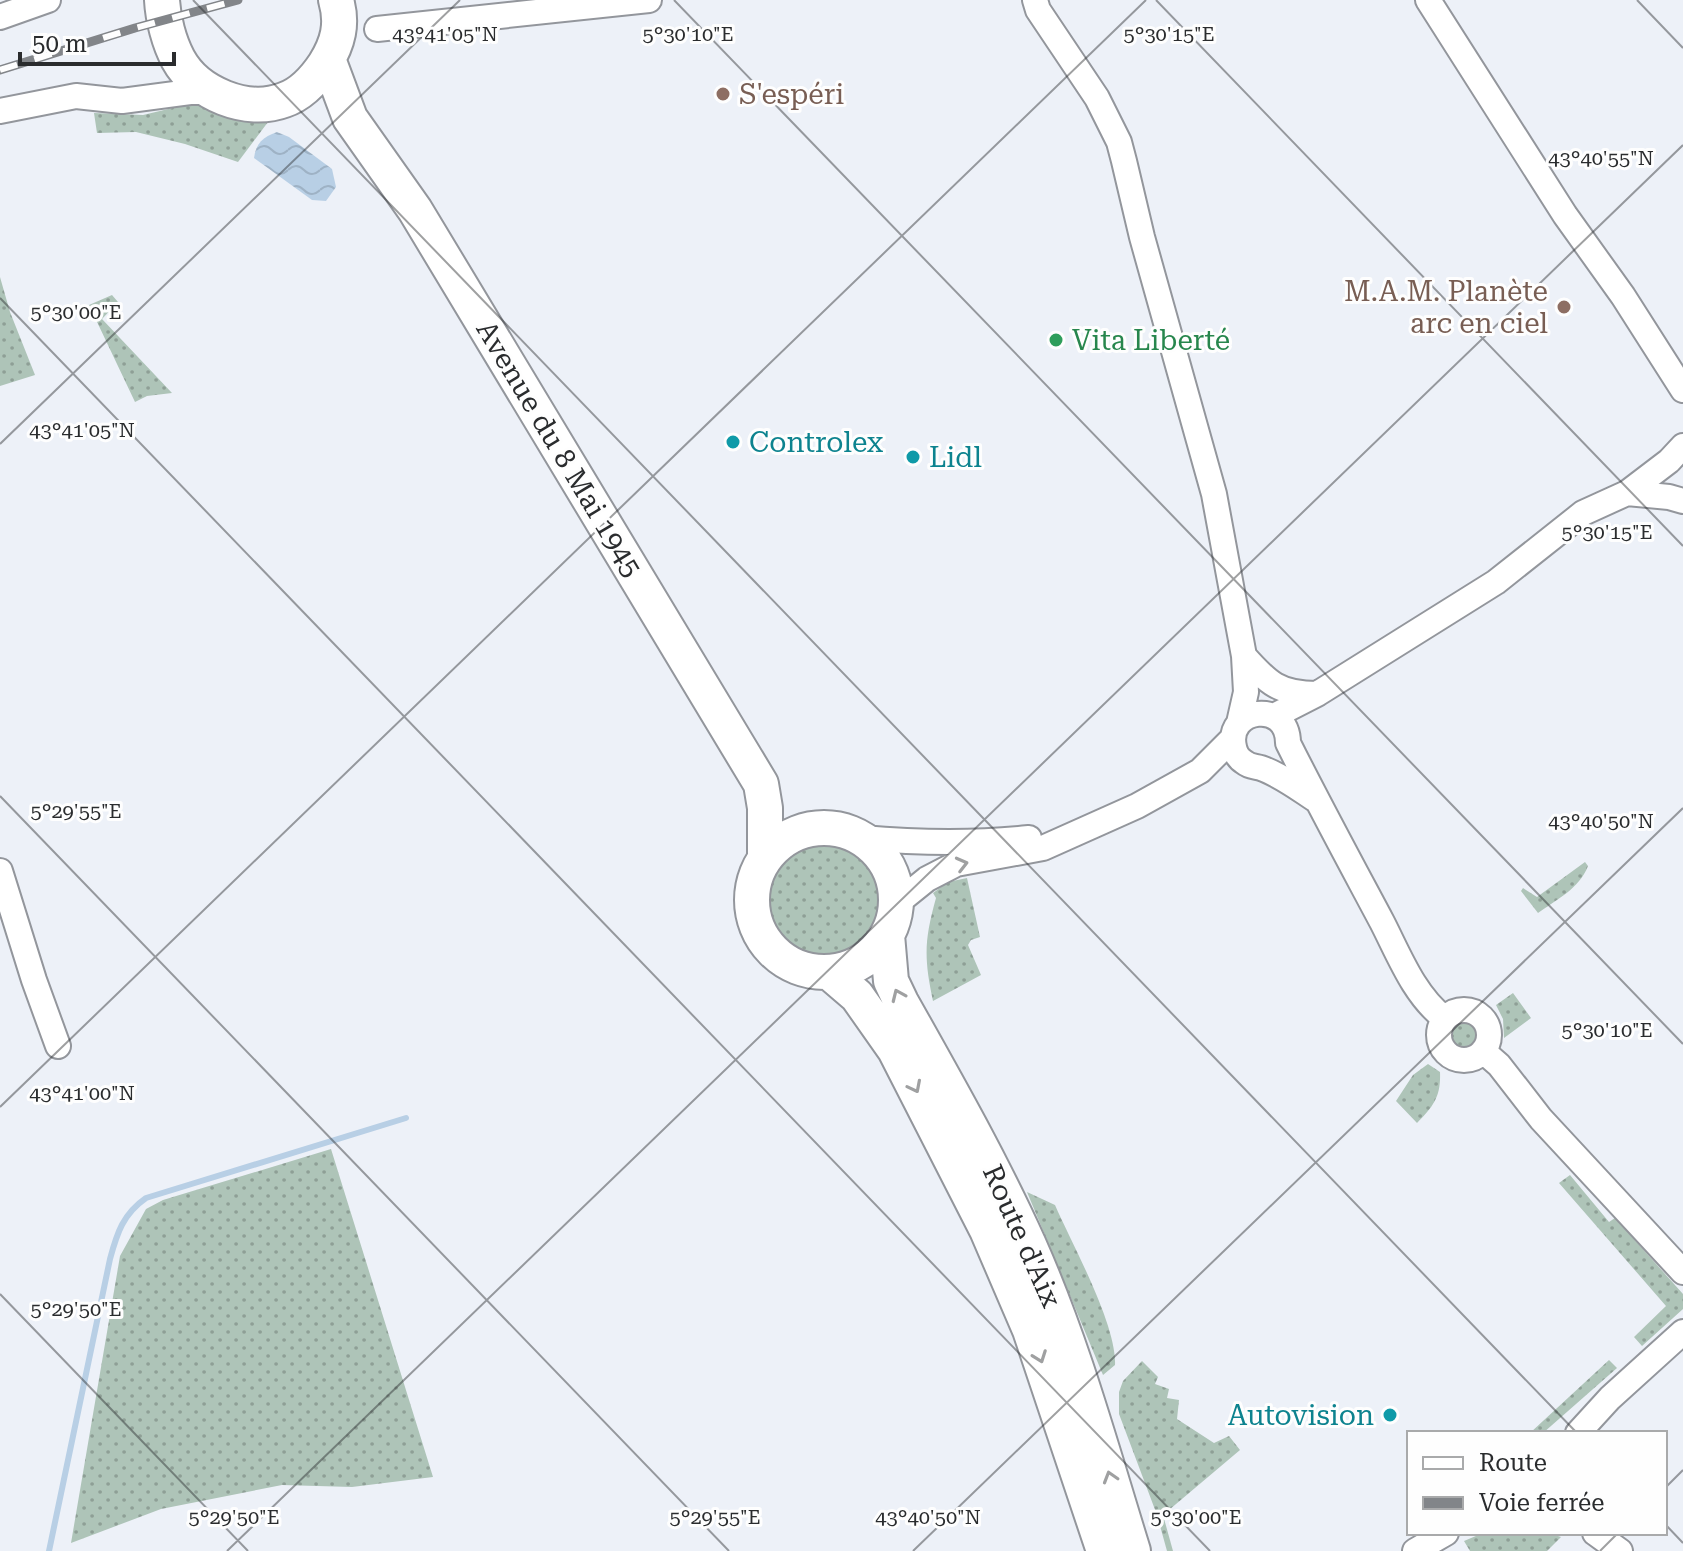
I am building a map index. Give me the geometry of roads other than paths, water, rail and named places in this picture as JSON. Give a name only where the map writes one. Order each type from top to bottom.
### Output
[{"type":"main road","points":[[162,0],[178,60],[212,92],[245,103],[285,100],[321,106],[350,118]]},
{"type":"main road","points":[[285,100],[302,90],[335,26]]},
{"type":"main road","name":"Avenue du 8 Mai 1945","points":[[335,26],[333,79],[350,118],[415,210],[761,784],[797,814],[828,828]]},
{"type":"main road","name":"Avenue du 8 Mai 1945","points":[[761,784],[765,808],[765,858]]},
{"type":"main road","points":[[828,828],[862,838],[888,866],[894,885],[891,919],[872,953],[852,966],[829,972],[802,969],[785,961],[770,949],[754,920],[753,886],[765,858],[782,841],[804,830],[828,828]]},
{"type":"main road","name":"Route d'Aix","points":[[891,919],[891,981],[985,1150],[1040,1273],[1067,1341],[1133,1551]]},
{"type":"main road","name":"Route d'Aix","points":[[829,972],[857,996],[895,1050],[987,1230],[1030,1330],[1104,1551]]},
{"type":"street","points":[[0,17],[48,0]]},
{"type":"street","points":[[335,26],[377,29],[649,0]]},
{"type":"street","points":[[1035,0],[1038,10],[1090,86],[1119,142],[1142,237],[1214,494],[1244,656],[1246,692],[1234,747],[1252,765],[1285,780],[1316,800]]},
{"type":"street","points":[[1428,0],[1589,252],[1623,296],[1683,391]]},
{"type":"street","points":[[1444,0],[1596,235],[1623,296]]},
{"type":"street","points":[[152,98],[178,60]]},
{"type":"street","points":[[0,111],[76,96],[122,101],[212,92]]},
{"type":"street","points":[[1279,726],[1311,698],[1496,582],[1583,513],[1627,493],[1669,461],[1683,446]]},
{"type":"street","points":[[1627,493],[1678,497]]},
{"type":"street","points":[[1244,656],[1266,681],[1277,688],[1311,698]]},
{"type":"street","points":[[1244,656],[1259,694],[1279,726],[1423,998],[1444,1018]]},
{"type":"street","points":[[891,919],[917,885],[956,864],[1043,848],[1137,806],[1200,771],[1249,716],[1260,713],[1279,726],[1286,751],[1276,763],[1200,771]]},
{"type":"street","points":[[862,838],[909,843],[968,843],[1071,834]]},
{"type":"street","points":[[0,871],[58,1046]]},
{"type":"street","points":[[1460,1009],[1479,1014],[1489,1032],[1483,1051],[1467,1060],[1449,1055],[1439,1039],[1439,1028],[1444,1018],[1460,1009]]},
{"type":"street","points":[[1483,1051],[1499,1065],[1541,1119],[1683,1272]]},
{"type":"street","points":[[1580,1431],[1610,1398],[1683,1332]]},
{"type":"street","points":[[1415,1551],[1443,1535]]},
{"type":"street","points":[[1598,1535],[1620,1551]]},
{"type":"water","points":[[277,132],[289,137],[332,169],[336,187],[326,201],[312,200],[254,158],[261,141]]},
{"type":"waterway","points":[[49,1551],[110,1259],[126,1217],[146,1198],[406,1118]]},
{"type":"railway","points":[[0,70],[238,0]]},
{"type":"place","name":"S'espéri","points":[[723,94]]},
{"type":"place","name":"M.A.M. Planète arc en ciel","points":[[1564,307]]},
{"type":"place","name":"Vita Liberté","points":[[1056,340]]},
{"type":"place","name":"Controlex","points":[[733,442]]},
{"type":"place","name":"Lidl","points":[[913,457]]},
{"type":"place","name":"Autovision","points":[[1390,1415]]}]
